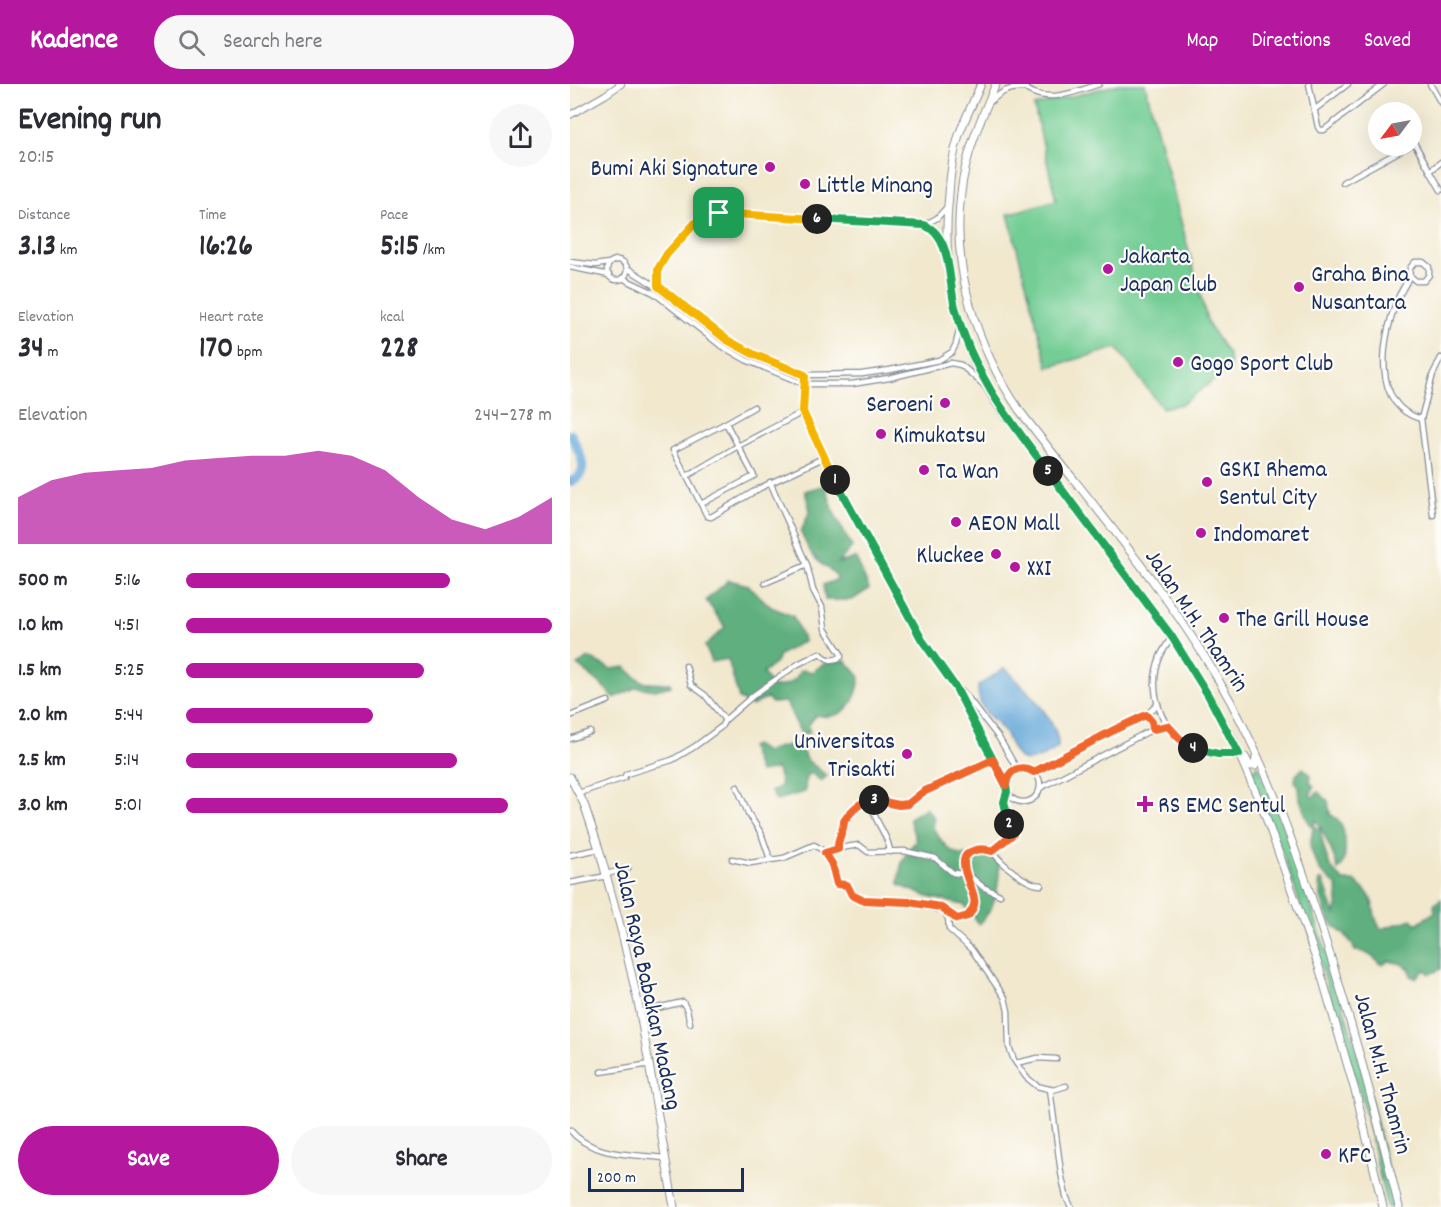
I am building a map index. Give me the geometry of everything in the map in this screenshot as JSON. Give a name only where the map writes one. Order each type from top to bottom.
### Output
[{"type":"main road","points":[[570,115],[621,84]]},
{"type":"main road","name":"Jalan M.H. Thamrin","points":[[981,84],[959,135],[951,168],[947,207],[946,248],[949,278],[960,324],[974,362],[988,389],[1172,637],[1233,740],[1264,812],[1319,967],[1358,1101],[1383,1207]]},
{"type":"main road","name":"Jalan M.H. Thamrin","points":[[996,84],[968,157],[961,193],[959,219],[964,276],[974,320],[998,376],[1020,411],[1178,616],[1220,681],[1252,746],[1277,800],[1334,964],[1371,1092],[1399,1207]]},
{"type":"main road","points":[[949,191],[961,193]]},
{"type":"main road","points":[[968,345],[978,344],[981,339]]},
{"type":"main road","points":[[974,362],[976,354],[981,351],[987,353]]},
{"type":"main road","points":[[1233,740],[1250,766],[1256,762],[1252,746]]},
{"type":"main road","name":"Jalan Raya Babakan Madang","points":[[570,777],[579,793],[607,875],[640,1012],[674,1207]]},
{"type":"street","points":[[988,104],[1005,90],[1014,87],[1022,86],[1029,92],[1041,96],[1054,96],[1065,95],[1099,84]]},
{"type":"street","points":[[1314,110],[1348,84]]},
{"type":"street","points":[[1311,85],[1318,127],[1324,130],[1384,84]]},
{"type":"street","points":[[1430,84],[1441,103]]},
{"type":"street","points":[[1343,182],[1389,156]]},
{"type":"street","points":[[1420,156],[1441,190]]},
{"type":"street","points":[[1430,171],[1441,162]]},
{"type":"street","points":[[924,225],[938,218],[947,207]]},
{"type":"street","points":[[658,286],[658,269],[667,254],[698,220],[711,214],[924,225],[939,234],[946,248]]},
{"type":"street","points":[[570,262],[595,265],[619,260],[624,262],[627,268],[658,286],[727,340],[755,355],[805,375],[890,370],[947,356],[956,344],[960,324]]},
{"type":"street","points":[[1410,276],[1416,281],[1424,281],[1429,275],[1429,267],[1423,262],[1415,262],[1410,268],[1410,276],[1393,312],[1386,337],[1384,357],[1390,394],[1394,403],[1409,416],[1421,419]]},
{"type":"street","points":[[609,275],[607,268],[610,263]]},
{"type":"street","points":[[570,267],[609,275],[616,279],[622,278],[654,293],[720,345],[746,360],[804,384],[852,384],[898,377],[951,363],[961,365],[988,389]]},
{"type":"street","points":[[622,278],[627,268]]},
{"type":"street","points":[[1433,514],[1421,419],[1433,374],[1441,358]]},
{"type":"street","points":[[852,374],[852,384]]},
{"type":"street","points":[[805,375],[803,412],[823,458],[922,640],[956,688],[1006,785],[1007,792],[1004,802],[1013,834],[992,851]]},
{"type":"street","points":[[753,407],[675,448],[674,452],[707,516],[711,517],[760,488],[823,458]]},
{"type":"street","points":[[687,476],[803,412]]},
{"type":"street","points":[[724,424],[727,425],[760,488]]},
{"type":"street","points":[[701,504],[753,476]]},
{"type":"street","points":[[579,793],[625,778],[626,774],[672,760],[701,743],[721,727],[725,720],[754,694],[808,658],[820,653],[830,660],[841,657],[825,629],[822,607],[813,590],[807,566],[770,483]]},
{"type":"street","points":[[765,583],[807,566]]},
{"type":"street","points":[[1172,637],[1161,654],[1155,676],[1158,704],[1168,726],[1193,748],[1218,754],[1239,754]]},
{"type":"street","points":[[686,666],[691,685],[705,695],[725,720]]},
{"type":"street","points":[[956,688],[964,693],[999,738],[1017,769]]},
{"type":"street","points":[[570,716],[608,701]]},
{"type":"street","points":[[1034,772],[1146,715],[1158,704]]},
{"type":"street","points":[[1146,715],[1152,722],[1153,729]]},
{"type":"street","points":[[1040,788],[1153,729],[1168,726]]},
{"type":"street","points":[[570,740],[590,732]]},
{"type":"street","points":[[838,849],[838,838],[845,828],[846,819],[863,802],[874,800],[899,805],[908,804],[923,792],[993,760]]},
{"type":"street","points":[[1006,785],[1009,775],[1017,769],[1024,768],[1034,772],[1040,781],[1040,788],[1035,798],[1025,802],[1015,800],[1007,792]]},
{"type":"street","points":[[737,787],[748,813],[761,833],[770,860]]},
{"type":"street","points":[[874,800],[872,805],[875,818],[888,839],[890,852]]},
{"type":"street","points":[[732,859],[747,863],[784,858],[814,844],[825,853],[832,864],[837,884],[847,885],[855,898],[943,907],[957,919],[968,916],[975,900],[964,861],[968,853],[979,849],[992,851],[1031,884],[1041,885]]},
{"type":"street","points":[[825,853],[858,845],[868,852],[904,851],[935,858],[953,873],[966,874],[983,887],[1000,895]]},
{"type":"street","points":[[570,855],[599,849]]},
{"type":"street","points":[[570,883],[628,868]]},
{"type":"street","points":[[933,907],[945,913],[949,929],[978,957],[1005,998],[1008,1011],[1009,1047],[1016,1063],[1031,1082],[1050,1089],[1066,1086]]},
{"type":"street","points":[[640,1012],[683,1002],[690,1023]]},
{"type":"street","points":[[1016,1063],[1038,1058],[1056,1059]]},
{"type":"street","points":[[601,1072],[650,1064]]},
{"type":"street","points":[[1050,1089],[1061,1173],[1071,1207]]},
{"type":"street","points":[[570,1130],[585,1144],[600,1149],[665,1158]]},
{"type":"green space","name":"Jakarta Japan Club","points":[[1119,84],[1145,84],[1208,324],[1229,356],[1230,368],[1182,404],[1162,408],[1117,348],[1048,367],[1008,214],[1056,200],[1034,106]]},
{"type":"green space","points":[[825,485],[835,515],[852,547],[838,563],[856,558],[869,589],[852,600],[825,600],[823,585],[838,579],[814,556],[801,532],[810,510],[805,491]]},
{"type":"green space","points":[[729,580],[748,585],[771,607],[793,616],[804,641],[779,655],[776,663],[763,673],[772,687],[789,684],[800,671],[812,672],[827,662],[846,661],[860,677],[856,694],[847,708],[834,716],[816,715],[808,726],[810,733],[801,734],[786,702],[772,703],[767,698],[752,706],[739,699],[728,659],[712,662],[705,646],[725,627],[706,600]]},
{"type":"green space","points":[[589,658],[611,669],[626,667],[645,683],[670,683],[671,686],[655,690],[637,687],[614,698],[600,683],[577,665]]},
{"type":"green space","points":[[799,743],[806,759],[827,776],[821,781],[811,773],[806,776],[805,792],[776,800],[771,792],[781,785],[777,769],[759,772],[750,747],[754,745],[766,752]]},
{"type":"green space","points":[[1258,765],[1288,838],[1331,966],[1372,1101],[1396,1207],[1387,1207],[1363,1103],[1321,966],[1287,865],[1250,770],[1256,769]]},
{"type":"green space","points":[[1303,768],[1311,775],[1310,783],[1314,786],[1310,796],[1313,797],[1318,792],[1328,801],[1330,814],[1338,820],[1343,831],[1345,854],[1338,870],[1328,844],[1316,820],[1314,826],[1320,829],[1332,869],[1343,881],[1356,881],[1367,893],[1381,929],[1412,919],[1416,924],[1435,912],[1434,905],[1441,899],[1441,969],[1430,974],[1425,970],[1415,978],[1411,976],[1410,969],[1402,964],[1389,961],[1382,965],[1366,953],[1355,951],[1349,939],[1330,922],[1319,884],[1320,880],[1323,880],[1335,915],[1338,902],[1337,886],[1321,872],[1310,846],[1313,828],[1307,819],[1299,796],[1299,787],[1295,781],[1296,775]]},
{"type":"green space","points":[[926,808],[934,818],[933,828],[945,845],[956,854],[991,853],[999,860],[996,894],[985,918],[979,924],[964,905],[928,897],[899,885],[903,861],[916,841],[909,818]]},
{"type":"water","points":[[1005,668],[1039,704],[1053,726],[1058,747],[1046,755],[1027,761],[1019,758],[1005,733],[985,711],[981,703],[978,686]]},
{"type":"waterway","points":[[570,482],[577,478],[583,467],[571,434]]},
{"type":"place","name":"Bumi Aki Signature","points":[[770,167]]},
{"type":"place","name":"Little Minang","points":[[805,184]]},
{"type":"place","name":"Jakarta Japan Club","points":[[1108,269]]},
{"type":"place","name":"Graha Bina Nusantara","points":[[1299,287]]},
{"type":"place","name":"Gogo Sport Club","points":[[1178,362]]},
{"type":"place","name":"Seroeni","points":[[945,403]]},
{"type":"place","name":"Kimukatsu","points":[[881,434]]},
{"type":"place","name":"Ta Wan","points":[[924,470]]},
{"type":"place","name":"GSKI Rhema Sentul City","points":[[1207,482]]},
{"type":"place","name":"AEON Mall","points":[[956,522]]},
{"type":"place","name":"Indomaret","points":[[1201,533]]},
{"type":"place","name":"Kluckee","points":[[996,554]]},
{"type":"place","name":"XXI","points":[[1015,567]]},
{"type":"place","name":"The Grill House","points":[[1224,618]]},
{"type":"place","name":"Universitas Trisakti","points":[[907,754]]},
{"type":"place","name":"RS EMC Sentul","points":[[1145,804]]},
{"type":"place","name":"KFC","points":[[1326,1154]]},
{"type":"route","points":[[719,213],[698,220],[667,254],[658,269],[658,286],[717,334],[742,349],[805,375],[803,412],[823,458],[922,640],[956,688],[1006,785],[1007,792],[1004,802],[1013,834],[992,851],[979,849],[965,856],[967,880],[975,900],[971,913],[966,917],[957,919],[943,907],[909,902],[862,900],[855,898],[847,885],[837,884],[832,864],[825,853],[838,849],[838,838],[845,828],[844,821],[863,802],[875,800],[899,805],[908,804],[923,792],[993,760],[1006,785],[1007,778],[1014,770],[1028,768],[1034,772],[1146,715],[1152,722],[1153,729],[1168,726],[1185,744],[1193,748],[1218,754],[1239,754],[1208,695],[1172,637],[988,389],[974,362],[960,324],[949,278],[946,248],[939,234],[924,225],[719,213]]}]
